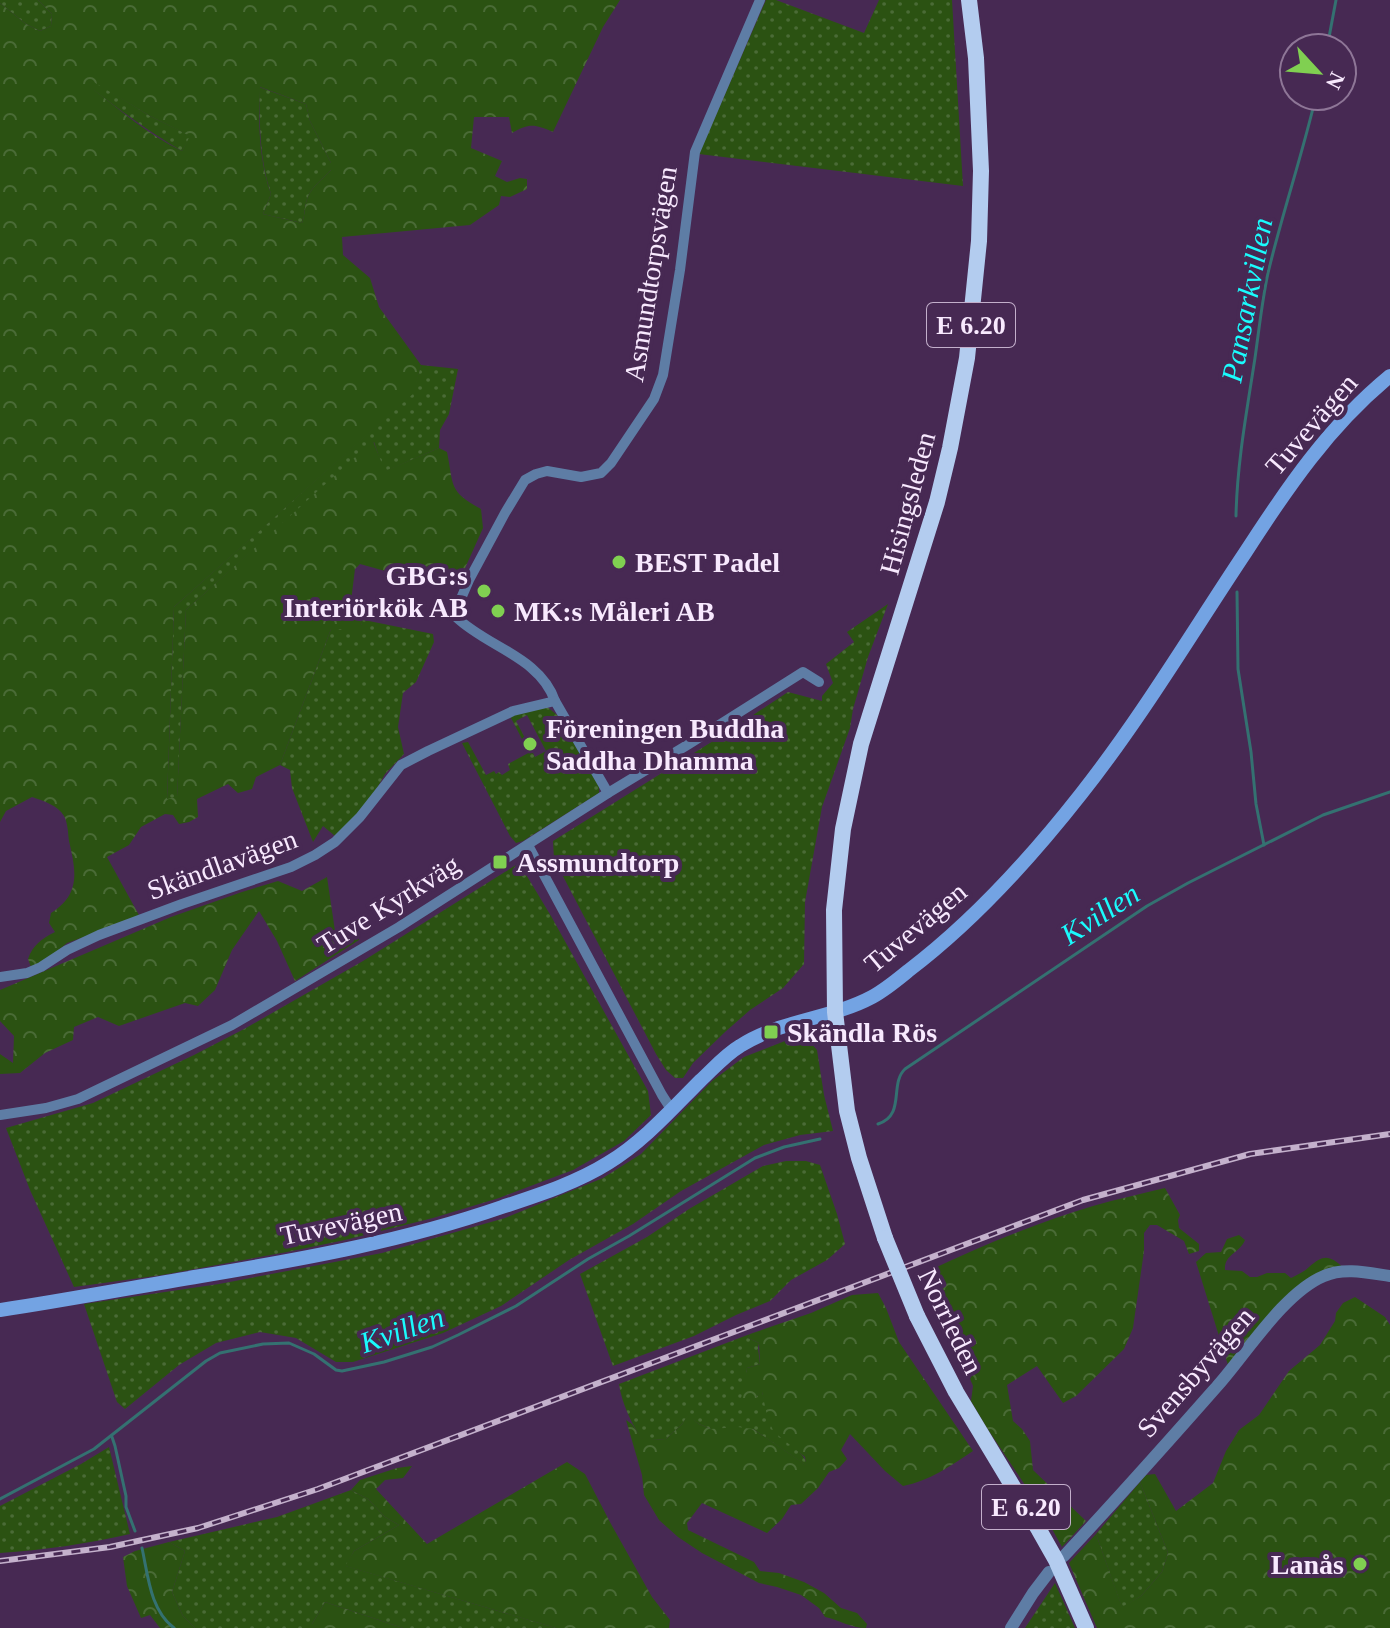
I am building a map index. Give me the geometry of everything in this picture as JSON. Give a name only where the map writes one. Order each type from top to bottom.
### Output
[{"type":"highway","name":"Hisingsleden","points":[[835,1012],[834,910],[839,850],[847,806],[867,721],[937,502],[967,358],[979,241],[981,171],[976,58],[969,0]]},
{"type":"highway","name":"Norrleden","points":[[835,1012],[847,1111],[885,1238],[917,1316],[951,1382],[1045,1540],[1086,1628]]},
{"type":"main road","name":"Tuvevägen","points":[[0,1310],[360,1247],[448,1225],[526,1199],[592,1172],[630,1148],[738,1047],[875,995],[925,959],[976,912],[1034,851],[1125,734],[1301,469],[1350,412],[1390,376]]},
{"type":"street","name":"Asmundtorpsvägen","points":[[555,701],[547,683],[536,671],[461,622],[456,617],[456,610],[479,560],[525,480],[547,471],[581,477],[601,473],[654,399],[663,375],[695,152],[760,0]]},
{"type":"street","name":"Tuve Kyrkväg","points":[[0,1115],[78,1099],[232,1025],[351,957],[803,672],[819,682]]},
{"type":"street","points":[[555,701],[608,793]]},
{"type":"street","name":"Skändlavägen","points":[[0,977],[27,973],[99,935],[291,867],[335,842],[401,765],[513,711],[555,701]]},
{"type":"street","points":[[528,845],[671,1109]]},
{"type":"street","name":"Svensbyvägen","points":[[1064,1556],[1304,1287],[1334,1272],[1390,1276]]},
{"type":"street","points":[[1011,1628],[1049,1572]]},
{"type":"green space","points":[[0,0],[38,0],[52,14],[51,26],[40,31],[26,24]]},
{"type":"green space","points":[[38,0],[620,0],[603,27],[553,132],[532,126],[512,133],[509,117],[474,117],[471,148],[502,161],[495,176],[507,182],[527,179],[527,189],[510,197],[501,196],[499,205],[470,225],[342,237],[343,255],[370,278],[379,307],[421,365],[414,393],[174,607],[167,799],[177,797],[186,610],[373,441],[385,471],[439,448],[447,452],[454,486],[463,497],[481,509],[483,528],[457,586],[439,586],[360,564],[355,569],[351,601],[362,625],[357,633],[331,629],[280,765],[256,777],[252,789],[238,793],[228,784],[197,799],[198,817],[189,822],[179,824],[173,815],[165,814],[141,827],[129,845],[107,857],[140,917],[67,943],[49,958],[31,967],[28,959],[32,950],[55,932],[49,923],[51,913],[61,906],[72,890],[74,872],[66,822],[54,806],[32,797],[6,811],[0,822],[0,3],[40,31],[51,26],[52,14]],"holes":[[[92,81],[190,136],[182,151],[157,137],[89,86]],[[260,87],[306,104],[310,121],[331,163],[331,170],[310,193],[302,223],[263,214],[271,194],[260,141]]]},
{"type":"green space","points":[[766,0],[776,0],[864,33],[879,0],[952,0],[963,186],[699,154]]},
{"type":"green space","points":[[92,80],[150,116],[191,136],[182,151],[88,86]]},
{"type":"green space","points":[[259,87],[306,104],[310,121],[331,163],[331,170],[310,193],[302,223],[263,214],[271,194],[262,154]]},
{"type":"green space","points":[[421,365],[458,369],[449,414],[440,430],[439,448],[384,472],[374,442],[186,610],[177,798],[167,800],[174,607],[413,393]]},
{"type":"green space","points":[[888,604],[868,657],[850,728],[822,807],[805,902],[804,964],[783,988],[750,1010],[725,1032],[693,1063],[683,1078],[675,1078],[656,1054],[554,859],[553,841],[788,692],[822,701],[822,696],[833,683],[826,664],[854,642],[847,632]]},
{"type":"green space","points":[[359,619],[433,634],[434,642],[416,682],[403,693],[398,727],[404,754],[385,774],[352,820],[335,836],[323,826],[313,842],[292,788],[290,770],[280,765],[331,629],[362,625]]},
{"type":"green space","points":[[546,706],[557,715],[599,786],[599,793],[516,843],[462,743],[468,742],[486,775],[494,771],[502,775],[510,770],[508,764],[532,751],[535,757],[546,751],[527,715],[516,721],[526,740],[523,741],[511,718]]},
{"type":"green space","points":[[519,863],[648,1091],[651,1115],[624,1141],[573,1170],[499,1198],[433,1218],[287,1252],[162,1275],[74,1287],[6,1128],[93,1103],[194,1055],[363,961]]},
{"type":"green space","points":[[327,877],[335,931],[358,924],[359,940],[295,981],[259,911],[232,950],[215,990],[198,1006],[185,1003],[119,1026],[98,1017],[74,1027],[73,1040],[45,1053],[20,1073],[0,1074],[0,1054],[13,1063],[14,1036],[0,1021],[0,990],[171,917],[242,892],[278,881],[302,891]]},
{"type":"green space","points":[[798,1038],[809,1041],[817,1050],[833,1131],[800,1135],[764,1145],[681,1191],[501,1306],[443,1333],[353,1362],[336,1362],[296,1338],[260,1332],[216,1343],[179,1365],[125,1409],[117,1402],[84,1304],[219,1284],[382,1253],[505,1218],[603,1178],[641,1154],[712,1081],[744,1057]]},
{"type":"green space","points":[[786,1161],[820,1165],[845,1244],[827,1260],[791,1280],[770,1301],[694,1336],[613,1366],[580,1274],[763,1166]]},
{"type":"green space","points":[[1165,1188],[1180,1215],[1179,1228],[1199,1244],[1199,1251],[1189,1254],[1184,1241],[1157,1225],[1150,1225],[1144,1233],[1133,1328],[1124,1349],[1076,1396],[1063,1403],[1037,1366],[1007,1385],[1013,1421],[1030,1441],[1033,1470],[1086,1521],[1062,1547],[971,1401],[973,1386],[946,1334],[935,1290],[920,1275],[983,1246],[1049,1221],[1102,1203]]},
{"type":"green space","points":[[1239,1235],[1245,1240],[1227,1260],[1225,1270],[1242,1271],[1250,1277],[1285,1273],[1291,1278],[1326,1258],[1344,1268],[1326,1272],[1228,1365],[1196,1262],[1206,1253],[1221,1252],[1227,1239]]},
{"type":"green space","points":[[878,1293],[899,1342],[973,1451],[931,1477],[903,1486],[850,1434],[841,1450],[847,1459],[839,1468],[829,1472],[801,1504],[791,1505],[767,1533],[702,1503],[687,1523],[688,1530],[754,1562],[760,1571],[779,1573],[824,1593],[841,1608],[857,1613],[867,1624],[866,1628],[825,1617],[819,1608],[801,1595],[759,1583],[678,1537],[659,1520],[644,1495],[642,1475],[626,1420],[642,1439],[648,1440],[666,1439],[688,1415],[711,1429],[753,1429],[806,1465],[805,1457],[774,1432],[762,1392],[756,1397],[754,1409],[743,1412],[740,1404],[747,1368],[760,1364],[759,1343],[748,1338],[750,1334],[852,1295]]},
{"type":"green space","points":[[1355,1297],[1385,1317],[1390,1325],[1390,1628],[1097,1628],[1069,1563],[1096,1534],[1122,1607],[1141,1596],[1162,1572],[1168,1553],[1140,1482],[1146,1475],[1155,1474],[1176,1511],[1213,1483],[1226,1451],[1239,1430],[1259,1415],[1289,1371],[1320,1345],[1343,1303]]},
{"type":"green space","points":[[750,1334],[748,1338],[759,1343],[760,1364],[747,1368],[745,1385],[756,1397],[762,1391],[774,1419],[807,1466],[753,1429],[711,1429],[688,1416],[666,1439],[642,1440],[622,1399],[619,1384]]},
{"type":"green space","points":[[109,1447],[130,1534],[65,1546],[0,1553],[0,1506]]},
{"type":"green space","points":[[567,1462],[585,1474],[652,1597],[670,1620],[669,1628],[556,1628],[345,1566],[354,1551],[399,1525],[385,1517],[368,1499],[351,1490],[360,1480],[412,1466],[403,1478],[385,1480],[376,1489],[427,1544]]},
{"type":"green space","points":[[1140,1482],[1168,1553],[1162,1572],[1141,1596],[1122,1608],[1096,1534]]},
{"type":"green space","points":[[351,1490],[368,1499],[385,1517],[399,1525],[354,1551],[346,1566],[556,1628],[403,1628],[325,1602],[312,1628],[195,1628],[183,1616],[172,1592],[185,1551],[169,1542],[277,1517]]},
{"type":"green space","points":[[169,1542],[185,1551],[172,1592],[183,1616],[195,1628],[160,1628],[150,1615],[141,1618],[127,1586],[123,1557]]},
{"type":"green space","points":[[1055,1583],[1075,1628],[1025,1628]]},
{"type":"green space","points":[[325,1602],[403,1628],[312,1628]]},
{"type":"waterway","name":"Pansarkvillen","points":[[1330,32],[1336,0]]},
{"type":"waterway","name":"Pansarkvillen","points":[[1236,516],[1243,437],[1266,284],[1312,112]]},
{"type":"waterway","name":"Pansarkvillen","points":[[1237,592],[1238,669],[1264,845]]},
{"type":"waterway","name":"Kvillen","points":[[878,1124],[892,1114],[900,1075],[905,1069],[1147,906],[1323,815],[1390,792]]},
{"type":"waterway","name":"Kvillen","points":[[0,1499],[94,1449],[220,1353],[263,1344],[289,1343],[342,1371],[432,1347],[516,1306],[755,1158],[784,1147],[820,1139]]},
{"type":"waterway","points":[[112,1437],[126,1507],[135,1531]]},
{"type":"waterway","points":[[142,1548],[155,1602],[174,1628]]},
{"type":"railway","points":[[0,1561],[110,1547],[198,1528],[318,1489],[1083,1200],[1250,1154],[1390,1134]]},
{"type":"place","name":"BEST Padel","points":[[619,562]]},
{"type":"place","name":"GBG:s Interiörkök AB","points":[[484,591]]},
{"type":"place","name":"MK:s Måleri AB","points":[[498,611]]},
{"type":"place","name":"Föreningen Buddha Saddha Dhamma","points":[[530,744]]},
{"type":"place","name":"Assmundtorp","points":[[500,862]]},
{"type":"place","name":"Skändla Rös","points":[[771,1032]]},
{"type":"place","name":"Lanås","points":[[1360,1564]]}]
